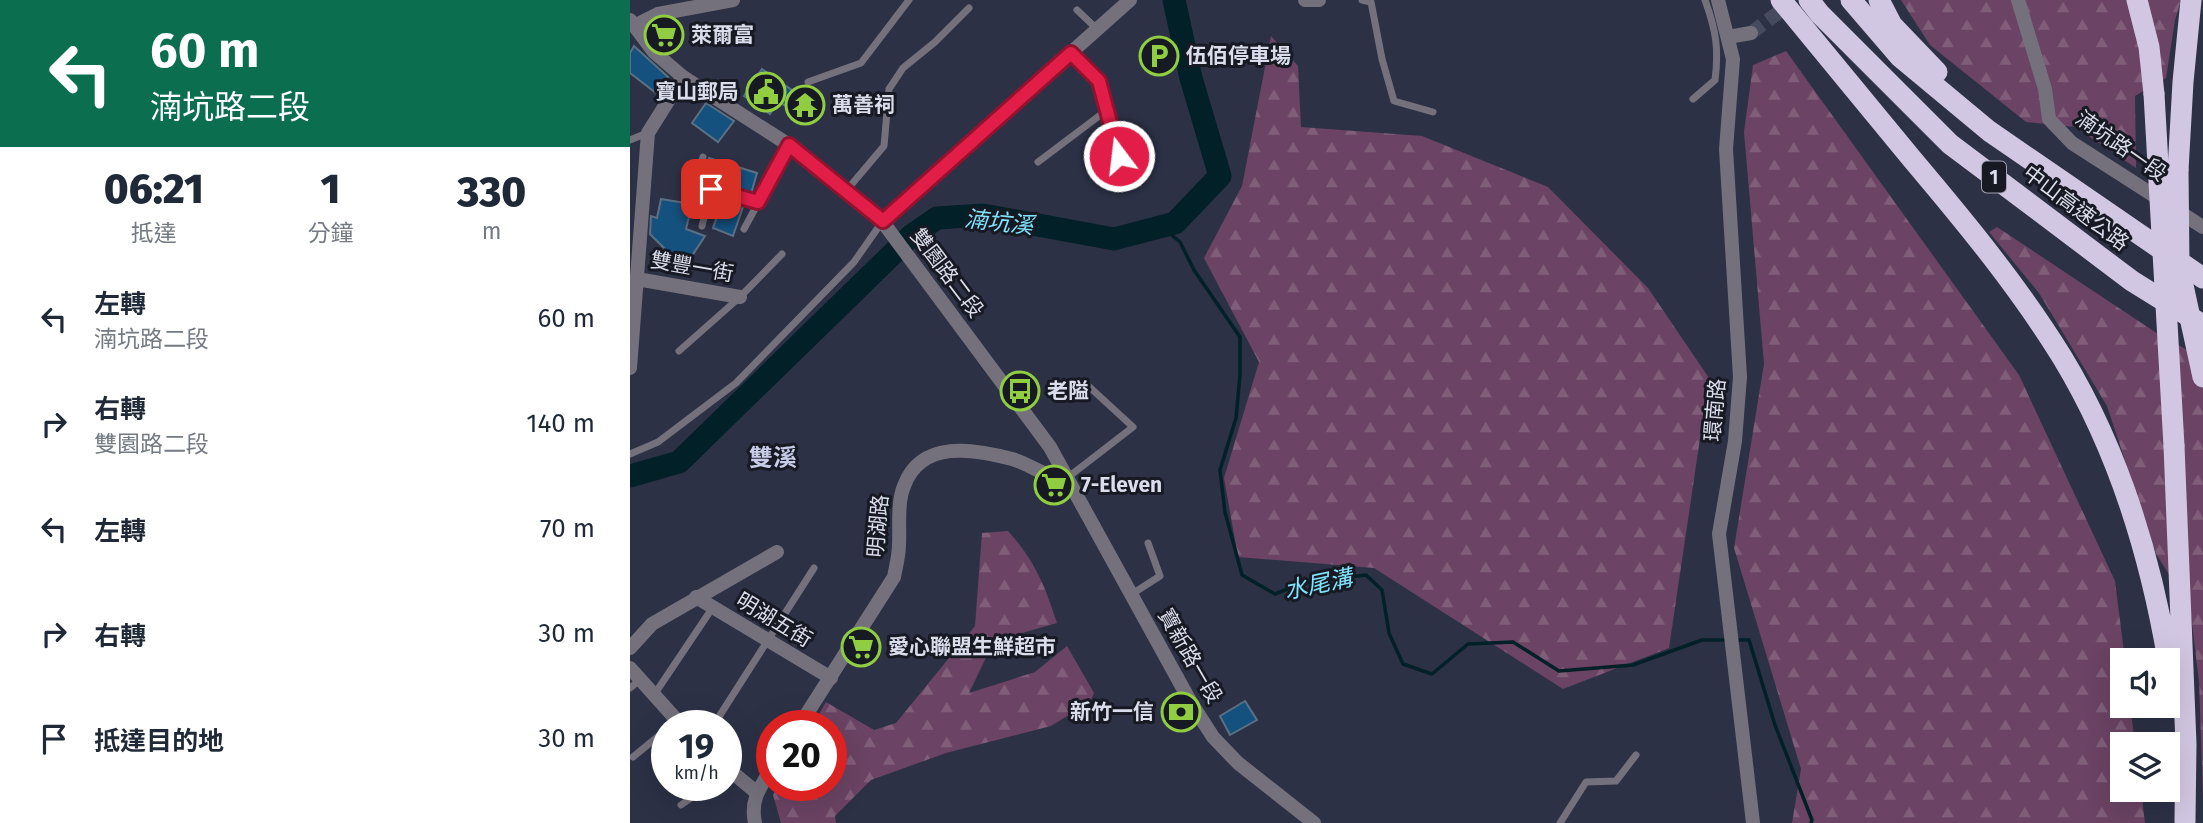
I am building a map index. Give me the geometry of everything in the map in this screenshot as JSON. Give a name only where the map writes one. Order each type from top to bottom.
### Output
[{"type":"highway","points":[[1781,0],[1998,261],[2063,358],[2094,417],[2121,478],[2157,600],[2166,648]]},
{"type":"highway","name":"中山高速公路","points":[[1809,0],[1950,144],[2132,281],[2203,326]]},
{"type":"highway","name":"中山高速公路","points":[[1851,0],[1900,57],[1989,131],[2203,278]]},
{"type":"highway","points":[[1879,0],[1892,25],[1989,131]]},
{"type":"highway","points":[[2137,0],[2149,47],[2154,94],[2174,446],[2186,731],[2185,822]]},
{"type":"highway","points":[[2191,0],[2178,170],[2179,267],[2203,377]]},
{"type":"highway","points":[[2174,718],[2185,822]]},
{"type":"street","points":[[632,23],[658,14],[733,0]]},
{"type":"street","points":[[883,221],[1130,0]]},
{"type":"street","points":[[1305,0],[1319,0]]},
{"type":"street","name":"環南路","points":[[1718,0],[1733,58],[1726,149],[1740,377],[1735,441],[1719,534],[1753,823]]},
{"type":"street","name":"湳坑路一段","points":[[2018,0],[2045,89],[2049,119],[2072,143],[2203,227]]},
{"type":"street","name":"雙園路二段","points":[[632,23],[654,52],[683,77],[789,145],[883,221],[1050,447],[1067,478]]},
{"type":"street","points":[[1728,37],[1751,33]]},
{"type":"street","points":[[630,368],[648,133],[683,77]]},
{"type":"street","name":"雙豐一街","points":[[637,279],[740,297]]},
{"type":"street","name":"明湖路","points":[[810,710],[894,577],[899,548],[903,486],[922,461],[951,450],[978,450],[1016,461],[1052,478],[1067,478]]},
{"type":"street","name":"寶新路一段","points":[[1067,478],[1190,701],[1213,737],[1238,762],[1314,823]]},
{"type":"street","name":"明湖五街","points":[[630,648],[652,624],[777,552]]},
{"type":"street","name":"明湖五街","points":[[696,597],[831,678]]},
{"type":"street","points":[[630,668],[635,684],[654,695],[664,710]]},
{"type":"street","points":[[742,781],[756,792],[752,810],[755,823]]},
{"type":"lane","points":[[808,82],[861,63],[909,0]]},
{"type":"lane","points":[[1362,0],[1371,2],[1382,59],[1394,100],[1433,112]]},
{"type":"lane","points":[[1693,99],[1715,80],[1718,52],[1714,22],[1706,0]]},
{"type":"lane","points":[[846,191],[884,146],[889,89],[903,68],[969,8]]},
{"type":"lane","points":[[1077,10],[1097,30]]},
{"type":"lane","points":[[1071,53],[1099,81],[1119,156]]},
{"type":"lane","points":[[1038,162],[1107,110]]},
{"type":"lane","points":[[630,140],[648,133]]},
{"type":"lane","points":[[744,229],[789,145]]},
{"type":"lane","points":[[703,157],[694,184],[758,202]]},
{"type":"lane","points":[[702,226],[711,189]]},
{"type":"lane","points":[[630,454],[658,442],[736,383],[854,262],[883,221]]},
{"type":"lane","points":[[679,351],[740,297],[782,254]]},
{"type":"lane","points":[[1067,478],[1133,427],[1084,382]]},
{"type":"lane","points":[[1131,595],[1160,576],[1148,542]]},
{"type":"lane","points":[[723,710],[814,568]]},
{"type":"lane","points":[[654,695],[713,607]]},
{"type":"lane","points":[[633,757],[651,743]]},
{"type":"lane","points":[[1560,823],[1587,782],[1616,781],[1636,755]]},
{"type":"lane","points":[[681,805],[687,801]]},
{"type":"green space","points":[[1901,0],[2181,0],[2175,20],[2166,78],[2135,96],[2136,168],[2075,127],[2026,122],[1930,45]]},
{"type":"green space","points":[[1271,36],[1298,66],[1301,127],[1422,136],[1548,187],[1648,288],[1709,378],[1669,648],[1563,689],[1374,568],[1238,557],[1224,478],[1259,362],[1204,258],[1242,186]]},
{"type":"green space","points":[[1786,51],[2019,375],[2115,581],[2123,648],[2110,648],[2110,718],[2132,718],[2133,732],[2110,732],[2110,802],[2143,802],[2145,823],[1792,823],[1801,769],[1734,548],[1764,364],[1744,132],[1753,65]]},
{"type":"green space","points":[[1997,227],[2155,332],[2203,359],[2203,798],[2199,682],[2190,607],[2156,554],[2107,406],[2039,293],[1989,232]]},
{"type":"green space","points":[[1008,531],[1038,574],[1057,623],[994,641],[969,693],[1035,672],[1067,646],[1094,693],[1090,702],[1051,726],[946,753],[871,780],[835,816],[836,823],[781,823],[775,801],[847,801],[847,714],[874,730],[896,723],[975,626],[982,533]]},
{"type":"green space","points":[[826,702],[840,710],[821,710]]},
{"type":"building","points":[[634,46],[668,77],[656,93],[630,73],[630,53]]},
{"type":"building","name":"寶山郵局","points":[[762,69],[799,95],[819,102],[811,118],[778,102],[770,114],[744,96]]},
{"type":"building","points":[[706,103],[734,121],[718,142],[692,123]]},
{"type":"building","points":[[709,158],[757,173],[751,194],[702,180]]},
{"type":"building","points":[[661,199],[692,204],[686,229],[705,236],[684,268],[650,234],[651,216],[657,218]]},
{"type":"building","points":[[723,199],[744,204],[733,236],[713,228]]},
{"type":"building","points":[[1245,701],[1257,720],[1230,735],[1220,716]]},
{"type":"waterway","name":"湳坑溪","points":[[630,476],[679,462],[911,236],[937,218],[983,215],[1114,239],[1175,223],[1220,176],[1191,78],[1174,0]]},
{"type":"waterway","name":"水尾溝","points":[[1162,227],[1180,242],[1194,270],[1240,337],[1236,418],[1220,470],[1225,512],[1242,575],[1275,594],[1303,583],[1366,575],[1382,590],[1389,633],[1403,664],[1432,674],[1468,644],[1513,642],[1559,671],[1633,665],[1702,640],[1727,640]]},
{"type":"waterway","name":"水尾溝","points":[[1735,640],[1749,640],[1775,725],[1811,823]]},
{"type":"tunnel","points":[[1751,33],[1795,0]]},
{"type":"place","name":"萊爾富","points":[[664,35]]},
{"type":"place","name":"伍佰停車場","points":[[1159,56]]},
{"type":"place","name":"寶山郵局","points":[[766,92]]},
{"type":"place","name":"萬善祠","points":[[805,105]]},
{"type":"place","name":"老隘","points":[[1020,391]]},
{"type":"place","name":"7-Eleven","points":[[1054,485]]},
{"type":"place","name":"愛心聯盟生鮮超市","points":[[861,647]]},
{"type":"place","name":"新竹一信","points":[[1181,712]]},
{"type":"district","name":"雙溪","points":[[773,458]]},
{"type":"route","points":[[711,189],[758,202],[789,145],[883,221],[1071,53],[1099,81],[1119,156]]}]
